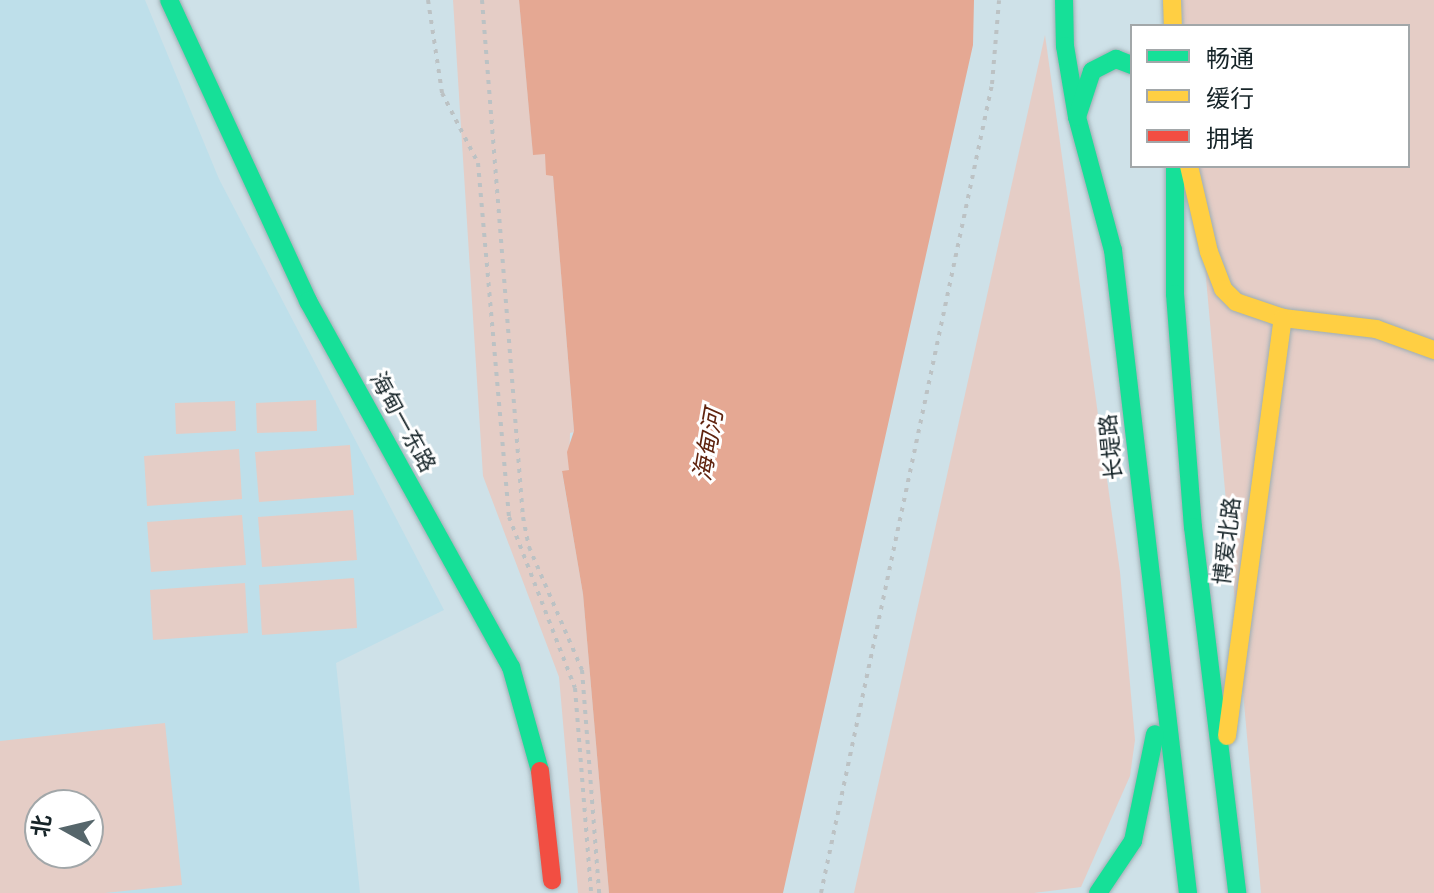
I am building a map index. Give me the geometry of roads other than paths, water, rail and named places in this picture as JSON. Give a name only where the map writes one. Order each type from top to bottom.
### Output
[{"type":"main road","name":"海甸一东路","points":[[169,0],[308,301],[511,667],[539,762],[558,879],[553,771],[521,663],[319,295],[182,0]]},
{"type":"main road","name":"长堤路","points":[[1064,0],[1065,46],[1077,117],[1113,250],[1188,893]]},
{"type":"main road","points":[[1172,0],[1173,24]]},
{"type":"main road","points":[[1077,117],[1092,71],[1116,59],[1130,64]]},
{"type":"main road","points":[[1175,168],[1175,294],[1188,465],[1237,893]]},
{"type":"main road","points":[[1190,168],[1223,289],[1236,302],[1283,318],[1376,329],[1434,350]]},
{"type":"main road","name":"博爱北路","points":[[1223,770],[1283,318]]},
{"type":"main road","points":[[1098,893],[1125,856],[1139,823],[1163,687]]},
{"type":"water","name":"海甸河","points":[[519,0],[974,0],[973,45],[783,893],[609,893],[583,594],[562,471],[569,470],[567,452],[574,431],[553,176],[546,175],[545,154],[533,155]]}]
